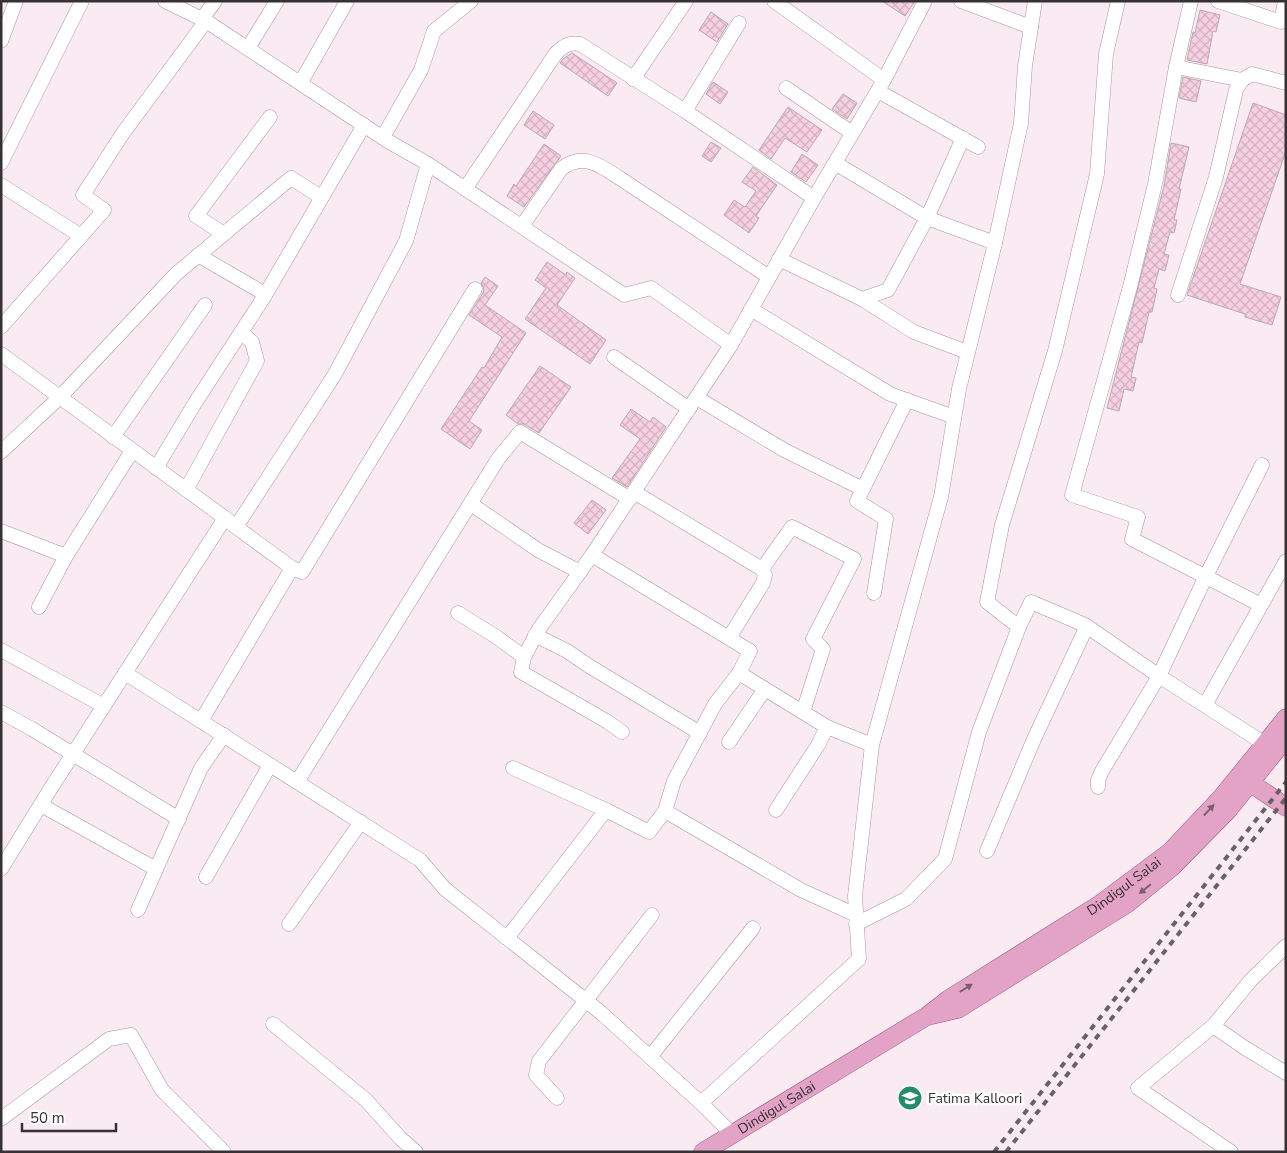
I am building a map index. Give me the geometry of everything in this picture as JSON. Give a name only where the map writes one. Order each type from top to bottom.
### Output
[{"type":"main road","name":"Dindigul Salai","points":[[1245,778],[1265,744],[1286,718]]},
{"type":"main road","name":"Dindigul Salai","points":[[702,1152],[926,1016],[949,999],[1099,905],[1170,852],[1222,797],[1245,778],[1286,738]]},
{"type":"main road","points":[[1245,778],[1286,807]]},
{"type":"street","points":[[1,41],[4,24],[16,1]]},
{"type":"street","points":[[1,163],[82,1]]},
{"type":"street","points":[[165,1],[204,20],[248,48],[383,138],[428,164],[624,295],[651,288],[731,345]]},
{"type":"street","points":[[1,326],[104,210],[83,195],[123,133],[204,20],[215,1]]},
{"type":"street","points":[[248,48],[277,1]]},
{"type":"street","points":[[301,82],[347,1]]},
{"type":"street","points":[[383,138],[421,70],[434,31],[471,1]]},
{"type":"street","points":[[633,79],[686,1]]},
{"type":"street","points":[[774,1],[881,85],[978,147]]},
{"type":"street","points":[[622,732],[521,672],[524,657],[535,635],[632,496],[731,345],[814,198],[881,85],[924,1]]},
{"type":"street","points":[[961,1],[1031,27]]},
{"type":"street","points":[[701,1103],[859,959],[855,896],[872,745],[941,497],[967,352],[995,244],[1021,123],[1025,66],[1035,1]]},
{"type":"street","points":[[1019,627],[987,602],[1002,525],[1055,351],[1097,174],[1106,54],[1118,1]]},
{"type":"street","points":[[1191,1],[1176,67],[1155,184],[1130,287],[1072,495],[1138,518],[1132,539],[1261,605]]},
{"type":"street","points":[[1218,1],[1281,22],[1285,1]]},
{"type":"street","points":[[685,111],[739,24]]},
{"type":"street","points":[[465,189],[556,53],[566,45],[573,43],[580,44],[685,111],[814,198]]},
{"type":"street","points":[[1176,67],[1242,80]]},
{"type":"street","points":[[1178,295],[1216,177],[1236,90],[1242,80],[1252,74],[1286,84]]},
{"type":"street","points":[[786,88],[852,134]]},
{"type":"street","points":[[224,234],[196,216],[270,117]]},
{"type":"street","points":[[156,468],[265,294],[364,125]]},
{"type":"street","points":[[862,299],[888,290],[927,218],[963,138]]},
{"type":"street","points":[[522,226],[561,169],[569,162],[586,161],[597,164],[618,177],[769,277]]},
{"type":"street","points":[[835,163],[927,218],[995,244]]},
{"type":"street","points":[[1,869],[126,673],[335,374],[406,241],[428,164]]},
{"type":"street","points":[[1,452],[60,397],[176,274],[291,178],[321,197]]},
{"type":"street","points":[[1,185],[81,236]]},
{"type":"street","points":[[198,256],[265,294]]},
{"type":"street","points":[[779,259],[862,299],[914,332],[967,352]]},
{"type":"street","points":[[1,354],[292,568],[302,572],[475,289]]},
{"type":"street","points":[[113,437],[204,305]]},
{"type":"street","points":[[751,309],[890,394],[954,417]]},
{"type":"street","points":[[186,490],[257,361],[252,342],[241,332]]},
{"type":"street","points":[[614,358],[693,404],[863,488]]},
{"type":"street","points":[[874,593],[886,519],[857,501],[907,400]]},
{"type":"street","points":[[297,782],[498,459],[520,432],[762,569],[765,575],[764,583],[729,638]]},
{"type":"street","points":[[39,608],[66,556],[132,451]]},
{"type":"street","points":[[1098,787],[1098,780],[1102,771],[1159,676],[1206,576],[1262,466]]},
{"type":"street","points":[[471,504],[538,550],[580,572]]},
{"type":"street","points":[[762,569],[792,527],[854,559],[813,639],[824,649],[803,712]]},
{"type":"street","points":[[1,531],[66,556]]},
{"type":"street","points":[[513,768],[606,810],[648,832],[665,811],[674,781],[700,732],[715,704],[739,673],[750,651],[592,555]]},
{"type":"street","points":[[1205,705],[1286,561]]},
{"type":"street","points":[[201,721],[292,568]]},
{"type":"street","points":[[856,920],[906,899],[945,859],[979,732],[1019,627],[1031,602],[1087,626],[1159,676],[1265,744]]},
{"type":"street","points":[[458,613],[496,636],[524,657]]},
{"type":"street","points":[[987,852],[1034,739],[1087,626]]},
{"type":"street","points":[[535,635],[567,651],[700,732]]},
{"type":"street","points":[[1,650],[104,706]]},
{"type":"street","points":[[126,673],[420,860],[445,889],[585,1000],[701,1103],[732,1134]]},
{"type":"street","points":[[739,673],[827,727],[872,745]]},
{"type":"street","points":[[729,742],[765,689]]},
{"type":"street","points":[[1,712],[179,819]]},
{"type":"street","points":[[776,810],[818,745],[827,727]]},
{"type":"street","points":[[138,910],[202,768],[224,735]]},
{"type":"street","points":[[206,877],[270,765]]},
{"type":"street","points":[[41,805],[156,870]]},
{"type":"street","points":[[507,938],[606,810]]},
{"type":"street","points":[[665,811],[800,890],[856,920]]},
{"type":"street","points":[[290,924],[361,822]]},
{"type":"street","points":[[558,1098],[536,1075],[543,1056],[652,915]]},
{"type":"street","points":[[650,1057],[753,928]]},
{"type":"street","points":[[1232,1152],[1138,1088],[1213,1026],[1251,980],[1286,946]]},
{"type":"street","points":[[273,1024],[366,1100],[416,1152]]},
{"type":"street","points":[[1213,1026],[1286,1073]]},
{"type":"street","points":[[1,1120],[109,1039],[131,1035],[162,1090],[224,1152]]},
{"type":"building","points":[[882,1],[915,1],[905,16]]},
{"type":"building","points":[[1200,10],[1220,15],[1216,32],[1213,31],[1207,64],[1187,60]]},
{"type":"building","points":[[711,12],[728,24],[717,42],[699,30]]},
{"type":"building","points":[[572,53],[617,83],[608,96],[560,63]]},
{"type":"building","points":[[1183,77],[1201,81],[1196,102],[1179,98]]},
{"type":"building","points":[[713,82],[728,92],[720,104],[706,94]]},
{"type":"building","points":[[843,94],[857,103],[847,119],[832,109]]},
{"type":"building","points":[[1253,103],[1286,115],[1286,151],[1240,284],[1281,297],[1272,325],[1187,295]]},
{"type":"building","points":[[788,107],[822,130],[807,152],[785,138],[771,159],[759,150]]},
{"type":"building","points":[[533,111],[554,125],[545,139],[524,125]]},
{"type":"building","points":[[711,142],[721,148],[711,162],[702,156]]},
{"type":"building","points":[[1171,143],[1189,147],[1179,189],[1181,189],[1174,220],[1177,220],[1174,233],[1170,232],[1164,254],[1169,255],[1165,271],[1159,269],[1154,288],[1157,289],[1152,312],[1149,312],[1142,343],[1139,342],[1131,377],[1136,378],[1133,391],[1124,389],[1119,411],[1107,408],[1164,186]]},
{"type":"building","points":[[544,144],[561,156],[524,207],[507,196],[514,184],[516,186]]},
{"type":"building","points":[[802,154],[818,165],[806,182],[791,172]]},
{"type":"building","points":[[753,167],[777,185],[756,216],[759,218],[749,233],[724,215],[734,200],[745,207],[756,191],[742,182]]},
{"type":"building","points":[[547,262],[566,275],[567,272],[575,278],[557,305],[606,340],[590,364],[525,319],[546,288],[535,280]]},
{"type":"building","points":[[485,277],[498,286],[485,305],[526,333],[469,421],[482,430],[470,449],[441,429],[482,367],[484,368],[502,337],[469,315],[483,293],[484,289],[481,283]]},
{"type":"building","points":[[540,366],[571,387],[539,433],[524,424],[518,424],[506,415]]},
{"type":"building","points":[[631,409],[650,422],[653,417],[666,427],[627,487],[612,478],[640,439],[620,425]]},
{"type":"building","points":[[592,500],[606,510],[588,534],[574,523]]},
{"type":"railway","points":[[994,1152],[1286,782]]},
{"type":"railway","points":[[1006,1152],[1286,798]]},
{"type":"place","name":"Fatima Kalloori","points":[[910,1098]]}]
